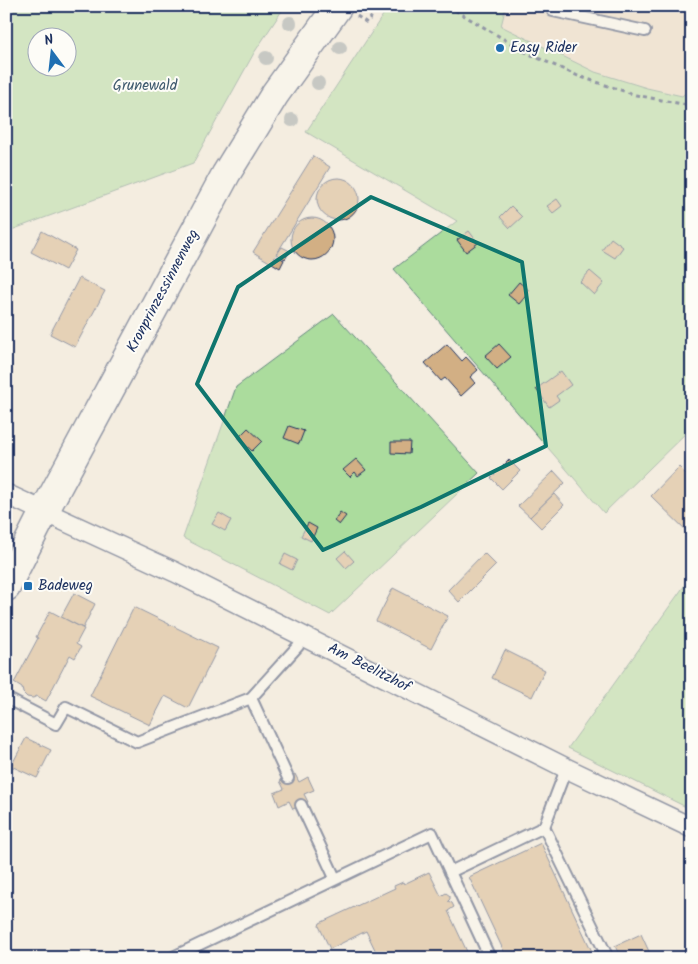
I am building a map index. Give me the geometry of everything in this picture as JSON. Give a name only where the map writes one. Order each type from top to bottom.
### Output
[{"type":"main road","name":"Kronprinzessinnenweg","points":[[6,587],[44,512],[226,174],[275,94],[346,10]]},
{"type":"street","points":[[6,494],[44,512]]},
{"type":"street","name":"Am Beelitzhof","points":[[44,512],[175,572],[568,769],[692,828]]},
{"type":"lane","points":[[553,6],[553,11],[645,31]]},
{"type":"lane","points":[[6,698],[56,724],[66,707],[137,742],[251,698],[298,646],[303,635]]},
{"type":"lane","points":[[251,698],[288,778]]},
{"type":"lane","points":[[450,872],[544,827],[563,777],[568,769]]},
{"type":"lane","points":[[301,805],[336,878]]},
{"type":"lane","points":[[544,827],[608,958]]},
{"type":"lane","points":[[171,958],[432,834],[490,958]]},
{"type":"path","points":[[346,10],[367,23],[379,6]]},
{"type":"path","points":[[448,6],[529,54],[578,76],[636,95],[692,106]]},
{"type":"highlighted area","points":[[371,197],[522,262],[546,446],[421,507],[323,550],[197,384],[238,287]]},
{"type":"shaded area","points":[[506,6],[692,6],[692,87],[682,96],[647,88],[595,72],[501,26]]},
{"type":"green space","name":"Grunewald","points":[[6,6],[285,6],[254,53],[193,163],[6,232]]},
{"type":"green space","points":[[389,6],[506,6],[501,26],[595,72],[647,88],[682,96],[692,87],[692,427],[604,513],[394,269],[457,221],[306,132]]},
{"type":"green space","points":[[334,314],[479,473],[330,615],[183,538],[236,387]]},
{"type":"green space","points":[[692,575],[692,810],[568,748]]},
{"type":"building","points":[[313,156],[330,167],[271,263],[253,252]]},
{"type":"building","points":[[342,178],[350,181],[356,187],[359,199],[356,211],[350,217],[334,220],[326,217],[320,211],[317,195],[320,187],[326,181]]},
{"type":"building","points":[[557,199],[562,206],[553,213],[547,206]]},
{"type":"building","points":[[511,206],[522,217],[510,228],[500,217]]},
{"type":"building","points":[[316,218],[324,221],[330,227],[333,239],[330,251],[324,257],[308,260],[300,257],[294,251],[291,235],[294,227],[300,221]]},
{"type":"building","points":[[42,231],[76,250],[65,270],[31,252]]},
{"type":"building","points":[[469,231],[478,243],[466,252],[457,240]]},
{"type":"building","points":[[611,238],[623,247],[615,258],[602,250]]},
{"type":"building","points":[[282,247],[290,251],[285,259],[277,254]]},
{"type":"building","points":[[277,256],[284,260],[280,268],[272,263]]},
{"type":"building","points":[[590,271],[604,283],[594,295],[580,282]]},
{"type":"building","points":[[79,278],[105,291],[75,347],[50,334]]},
{"type":"building","points":[[519,282],[530,291],[519,304],[508,295]]},
{"type":"building","points":[[447,344],[462,361],[466,357],[478,370],[470,377],[475,383],[461,396],[445,378],[441,381],[425,363]]},
{"type":"building","points":[[499,344],[511,357],[497,369],[485,356]]},
{"type":"building","points":[[561,371],[571,385],[556,396],[559,400],[549,407],[536,389]]},
{"type":"building","points":[[289,426],[304,431],[299,444],[284,438]]},
{"type":"building","points":[[248,428],[262,441],[252,451],[238,438]]},
{"type":"building","points":[[391,442],[410,442],[409,454],[391,453]]},
{"type":"building","points":[[356,459],[366,470],[358,476],[355,472],[350,477],[343,470]]},
{"type":"building","points":[[509,460],[520,471],[502,489],[491,478]]},
{"type":"building","points":[[679,467],[692,480],[692,536],[651,496]]},
{"type":"building","points":[[554,471],[565,483],[530,517],[518,506]]},
{"type":"building","points":[[554,494],[564,505],[541,528],[530,517]]},
{"type":"building","points":[[340,512],[346,516],[339,525],[334,521]]},
{"type":"building","points":[[219,513],[231,520],[225,531],[212,524]]},
{"type":"building","points":[[308,523],[317,528],[311,541],[301,536]]},
{"type":"building","points":[[345,551],[354,561],[346,568],[337,558]]},
{"type":"building","points":[[484,553],[496,565],[459,602],[448,590]]},
{"type":"building","points":[[285,554],[297,560],[292,570],[280,564]]},
{"type":"building","points":[[393,588],[448,616],[431,649],[376,621]]},
{"type":"building","points":[[74,593],[95,604],[83,628],[61,617]]},
{"type":"building","points":[[134,607],[218,648],[188,708],[165,696],[150,725],[90,696]]},
{"type":"building","points":[[50,611],[84,629],[76,644],[81,647],[75,658],[70,655],[46,701],[37,696],[33,698],[27,697],[23,693],[22,688],[14,683]]},
{"type":"building","points":[[505,650],[545,670],[532,697],[492,678]]},
{"type":"building","points":[[26,738],[51,750],[37,778],[11,766]]},
{"type":"building","points":[[295,774],[299,782],[308,777],[314,790],[304,794],[308,802],[293,809],[289,801],[279,806],[274,793],[284,789],[280,781]]},
{"type":"building","points":[[541,843],[595,958],[507,958],[469,877]]},
{"type":"building","points":[[429,872],[441,896],[446,893],[450,896],[448,901],[454,907],[448,911],[470,958],[379,958],[366,931],[330,949],[319,926],[320,923],[395,888],[394,886],[403,882],[404,884]]},
{"type":"building","points":[[641,934],[652,958],[621,958],[615,946]]},
{"type":"place","name":"Easy Rider","points":[[500,48]]},
{"type":"place","name":"Badeweg","points":[[28,586]]}]
